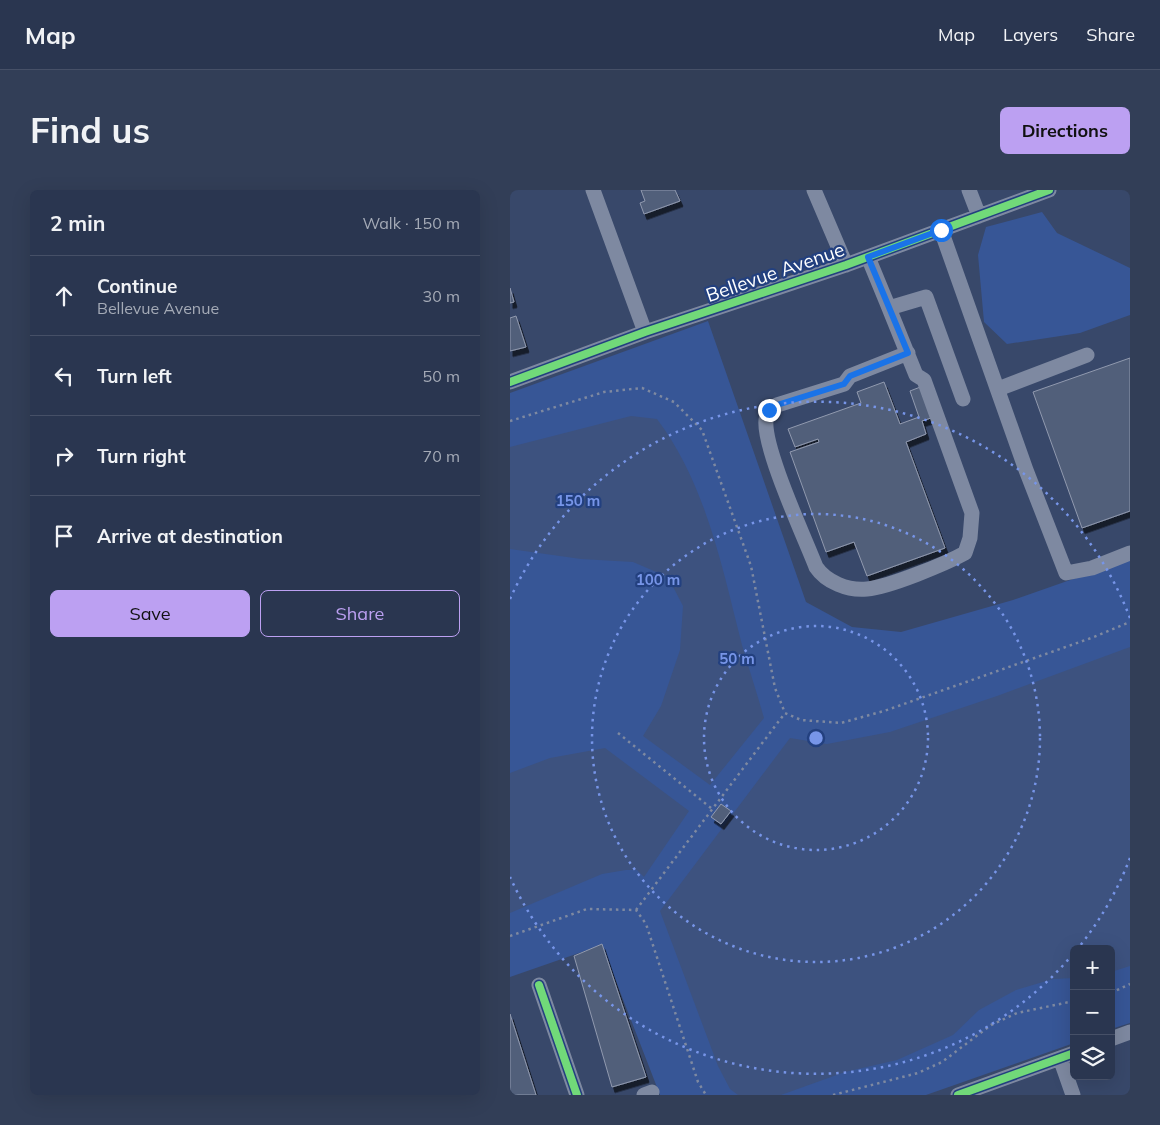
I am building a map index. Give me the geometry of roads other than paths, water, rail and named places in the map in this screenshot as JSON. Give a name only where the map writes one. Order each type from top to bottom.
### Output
[{"type":"street","points":[[593,190],[645,332]]},
{"type":"street","points":[[814,190],[846,265]]},
{"type":"street","points":[[970,190],[979,216]]},
{"type":"street","name":"Bellevue Avenue","points":[[510,382],[645,332],[846,265],[1049,190]]},
{"type":"street","points":[[941,230],[1026,470],[1066,572],[1092,568],[1130,553]]},
{"type":"street","points":[[868,257],[908,353],[916,375],[924,380],[972,513],[970,538],[965,553],[952,561],[866,589],[851,588],[833,582],[821,575],[816,566],[770,450],[766,422],[767,416],[769,410],[777,405],[844,384],[850,376],[908,353]]},
{"type":"street","points":[[889,308],[926,297],[963,399]]},
{"type":"street","points":[[998,390],[1087,355]]},
{"type":"street","points":[[539,986],[576,1095]]},
{"type":"street","points":[[1115,1038],[1130,1032]]},
{"type":"street","points":[[958,1095],[1067,1055],[1073,1095]]}]
